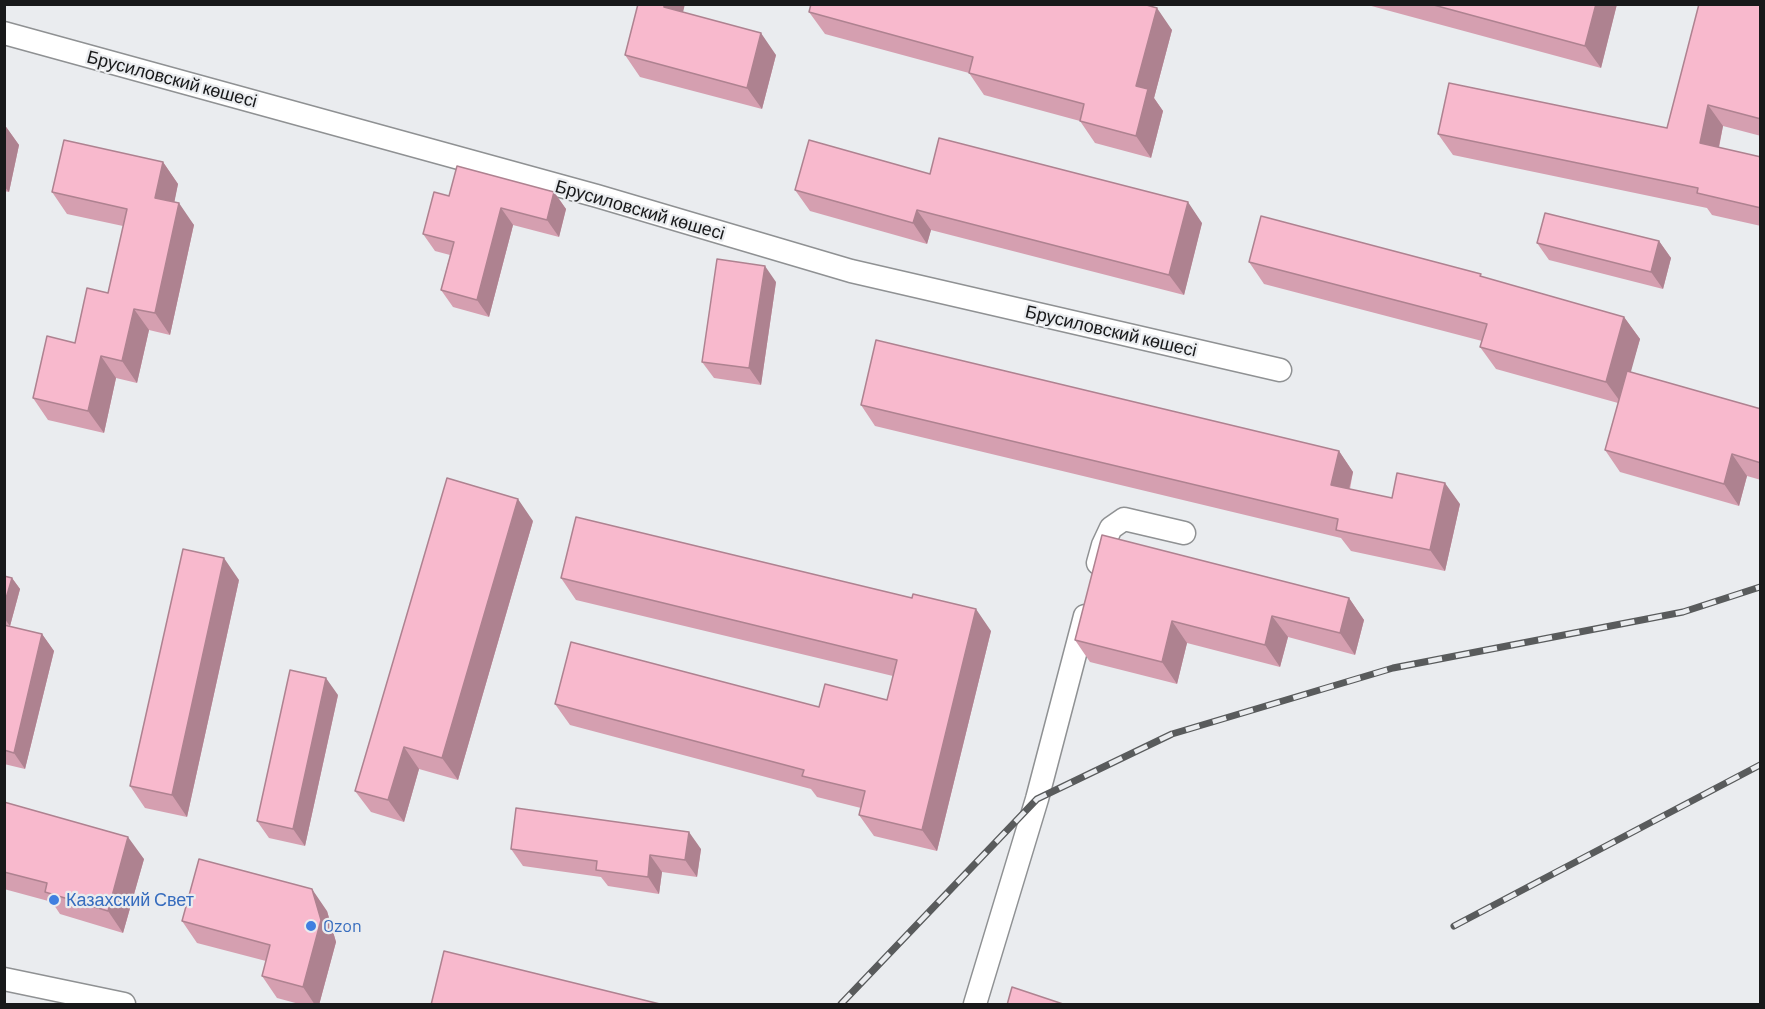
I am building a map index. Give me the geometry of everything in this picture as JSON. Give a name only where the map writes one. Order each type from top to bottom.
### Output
[{"type":"street","name":"Брусиловский көшесі","points":[[4,33],[597,196],[850,271],[1280,370]]},
{"type":"street","points":[[975,1005],[1037,799],[1103,545],[1111,528],[1124,519],[1184,533]]},
{"type":"street","points":[[4,979],[124,1005]]},
{"type":"building","points":[[638,4],[664,4],[664,7],[761,33],[747,88],[625,55]]},
{"type":"building","points":[[811,4],[1143,4],[1157,8],[1136,86],[1148,89],[1136,136],[1080,121],[1084,104],[969,73],[973,57],[809,12]]},
{"type":"building","points":[[1430,4],[1596,4],[1585,46]]},
{"type":"building","points":[[1699,4],[1761,4],[1761,119],[1708,105],[1700,143],[1761,157],[1761,208],[1697,193],[1698,188],[1438,134],[1449,83],[1667,128]]},
{"type":"building","points":[[939,138],[1188,202],[1169,275],[917,210],[913,223],[795,190],[809,140],[930,174]]},
{"type":"building","points":[[64,140],[163,162],[155,198],[179,203],[155,313],[134,309],[122,361],[101,356],[88,411],[33,398],[47,336],[75,343],[87,288],[108,293],[127,209],[52,192]]},
{"type":"building","points":[[457,166],[554,192],[547,220],[501,208],[477,300],[441,290],[454,242],[423,234],[434,192],[449,196]]},
{"type":"building","points":[[1545,213],[1659,241],[1651,272],[1537,243]]},
{"type":"building","points":[[1261,216],[1481,274],[1480,276],[1624,317],[1606,382],[1480,347],[1487,324],[1249,262]]},
{"type":"building","points":[[717,259],[765,266],[749,368],[702,362]]},
{"type":"building","points":[[876,340],[1339,451],[1331,485],[1392,498],[1397,473],[1445,483],[1430,550],[1336,530],[1338,519],[861,405]]},
{"type":"building","points":[[1627,371],[1761,409],[1761,463],[1732,454],[1724,484],[1605,450]]},
{"type":"building","points":[[447,478],[518,499],[442,758],[404,747],[388,800],[355,791]]},
{"type":"building","points":[[576,517],[912,598],[913,594],[976,609],[922,830],[859,815],[865,791],[802,776],[804,770],[555,704],[571,642],[819,707],[825,684],[887,700],[897,660],[561,578]]},
{"type":"building","points":[[1102,535],[1349,598],[1340,633],[1272,616],[1265,645],[1172,621],[1162,662],[1075,640]]},
{"type":"building","points":[[183,549],[224,558],[172,795],[130,786]]},
{"type":"building","points":[[4,576],[12,578],[4,605]]},
{"type":"building","points":[[4,625],[42,634],[14,753],[4,750]]},
{"type":"building","points":[[290,670],[326,678],[293,829],[257,821]]},
{"type":"building","points":[[4,802],[128,837],[108,911],[45,892],[47,883],[4,872]]},
{"type":"building","points":[[516,808],[689,832],[685,860],[650,855],[648,877],[596,870],[597,861],[511,849]]},
{"type":"building","points":[[199,859],[312,889],[321,920],[303,987],[262,976],[270,945],[182,921]]},
{"type":"building","points":[[444,951],[664,1005],[431,1005]]},
{"type":"building","points":[[1012,987],[1063,1004],[1007,1005]]},
{"type":"railway","points":[[841,1004],[1037,799],[1172,734],[1393,668],[1683,612],[1760,587]]},
{"type":"railway","points":[[1454,926],[1760,765]]},
{"type":"place","name":"Казахский Свет","points":[[54,900]]},
{"type":"place","name":"Ozon","points":[[311,926]]}]
